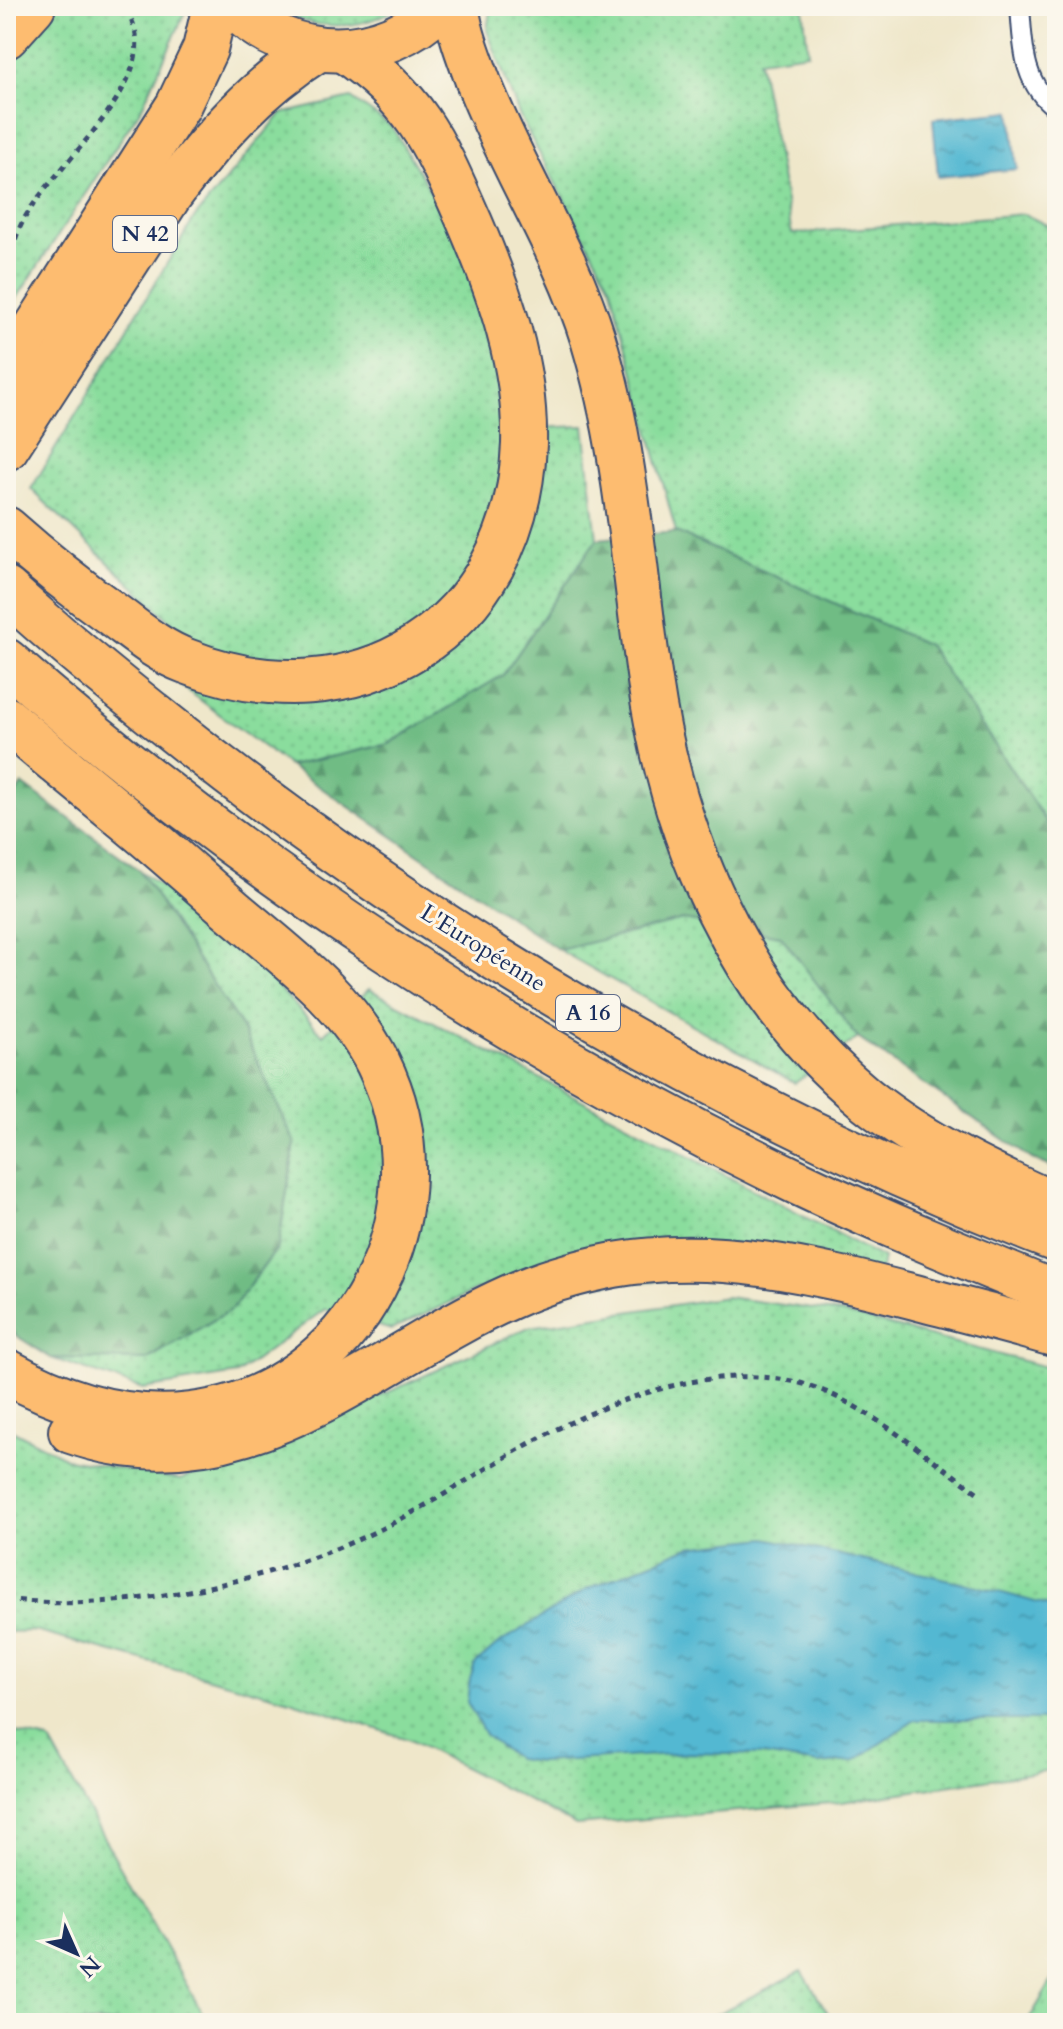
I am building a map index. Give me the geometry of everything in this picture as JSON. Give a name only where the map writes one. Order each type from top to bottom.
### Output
[{"type":"main road","points":[[6,36],[33,6]]},
{"type":"main road","name":"N 42","points":[[6,375],[178,106],[205,49],[215,6]]},
{"type":"main road","points":[[234,6],[269,33],[298,45],[331,50],[376,45],[405,33],[440,6]]},
{"type":"main road","points":[[457,6],[464,39],[486,99],[511,158],[569,274],[600,362],[626,491],[659,738],[685,830],[713,901],[739,950],[780,1010],[846,1082],[912,1131],[1057,1206]]},
{"type":"main road","points":[[6,529],[138,635],[183,660],[229,675],[297,682],[360,674],[402,658],[450,621],[465,605],[488,571],[511,519],[518,489],[524,445],[520,380],[505,316],[482,253],[431,140],[397,93],[370,68],[331,50]]},
{"type":"main road","name":"N 42","points":[[6,448],[169,196],[197,158],[248,102],[285,72],[331,50]]},
{"type":"main road","name":"L'Européenne","points":[[12,595],[116,684],[253,792],[400,896],[536,982],[678,1064],[810,1131],[926,1186],[1057,1240]]},
{"type":"main road","name":"A 16","points":[[6,661],[99,741],[245,851],[310,897],[500,1020],[633,1097],[797,1182],[962,1256],[1057,1294]]},
{"type":"main road","points":[[6,719],[335,1001],[365,1040],[387,1082],[399,1120],[404,1164],[396,1235],[380,1278],[368,1299],[344,1332],[315,1361],[262,1395],[194,1415],[126,1414],[55,1396],[6,1371]]},
{"type":"main road","points":[[6,1404],[46,1422],[100,1440],[153,1447],[208,1444],[260,1429],[306,1409],[471,1316],[533,1287],[613,1265],[666,1259],[742,1260],[795,1268],[1057,1335]]},
{"type":"lane","points":[[1020,6],[1027,71],[1040,95],[1057,109]]},
{"type":"path","points":[[6,274],[14,240],[24,219],[95,128],[127,78],[136,50],[136,35],[125,6]]},
{"type":"path","points":[[6,1599],[52,1604],[147,1596],[202,1588],[291,1566],[382,1529],[551,1432],[634,1399],[709,1379],[756,1377],[798,1382],[829,1395],[860,1410],[977,1492]]},
{"type":"green space","points":[[6,6],[185,6],[186,11],[142,107],[6,315]]},
{"type":"green space","points":[[271,6],[401,6],[369,21],[336,26],[303,21]]},
{"type":"green space","points":[[491,6],[803,6],[808,53],[759,60],[792,234],[1024,214],[1053,228],[1057,244],[1057,838],[928,645],[676,532],[611,287],[520,117],[487,30]]},
{"type":"green space","points":[[351,98],[392,127],[429,188],[481,287],[504,388],[506,429],[584,426],[597,539],[503,675],[388,744],[289,766],[180,685],[168,619],[31,489],[195,217],[281,114]]},
{"type":"green space","points":[[676,532],[928,645],[1057,838],[1057,1169],[1032,1159],[858,1038],[781,936],[683,920],[559,950],[289,766],[389,744],[503,675],[597,539]]},
{"type":"green space","points":[[22,784],[139,870],[242,1028],[295,1143],[278,1247],[232,1309],[146,1360],[51,1358],[6,1329],[6,809]]},
{"type":"green space","points":[[139,870],[236,942],[323,1035],[369,989],[883,1258],[881,1269],[476,1290],[391,1330],[325,1309],[237,1374],[143,1389],[51,1358],[147,1360],[232,1309],[278,1247],[295,1143],[242,1028]]},
{"type":"green space","points":[[683,920],[782,936],[858,1038],[795,1083],[559,950]]},
{"type":"green space","points":[[726,1297],[842,1313],[1057,1370],[1057,1769],[842,1802],[576,1825],[410,1740],[287,1699],[34,1631],[6,1632],[6,1427],[68,1459],[180,1480],[398,1388],[529,1327]]},
{"type":"green space","points":[[6,1731],[49,1740],[208,2023],[6,2023]]},
{"type":"green space","points":[[802,1971],[834,2023],[699,2023]]},
{"type":"green space","points":[[1057,1972],[1057,2023],[1027,2023]]},
{"type":"water","points":[[1011,111],[1017,169],[938,177],[933,119]]},
{"type":"water","points":[[766,1538],[977,1586],[1057,1608],[1057,1720],[915,1720],[854,1761],[818,1764],[764,1755],[691,1753],[539,1762],[517,1759],[486,1736],[467,1702],[470,1679],[475,1664],[498,1644],[587,1589],[689,1547]]}]
